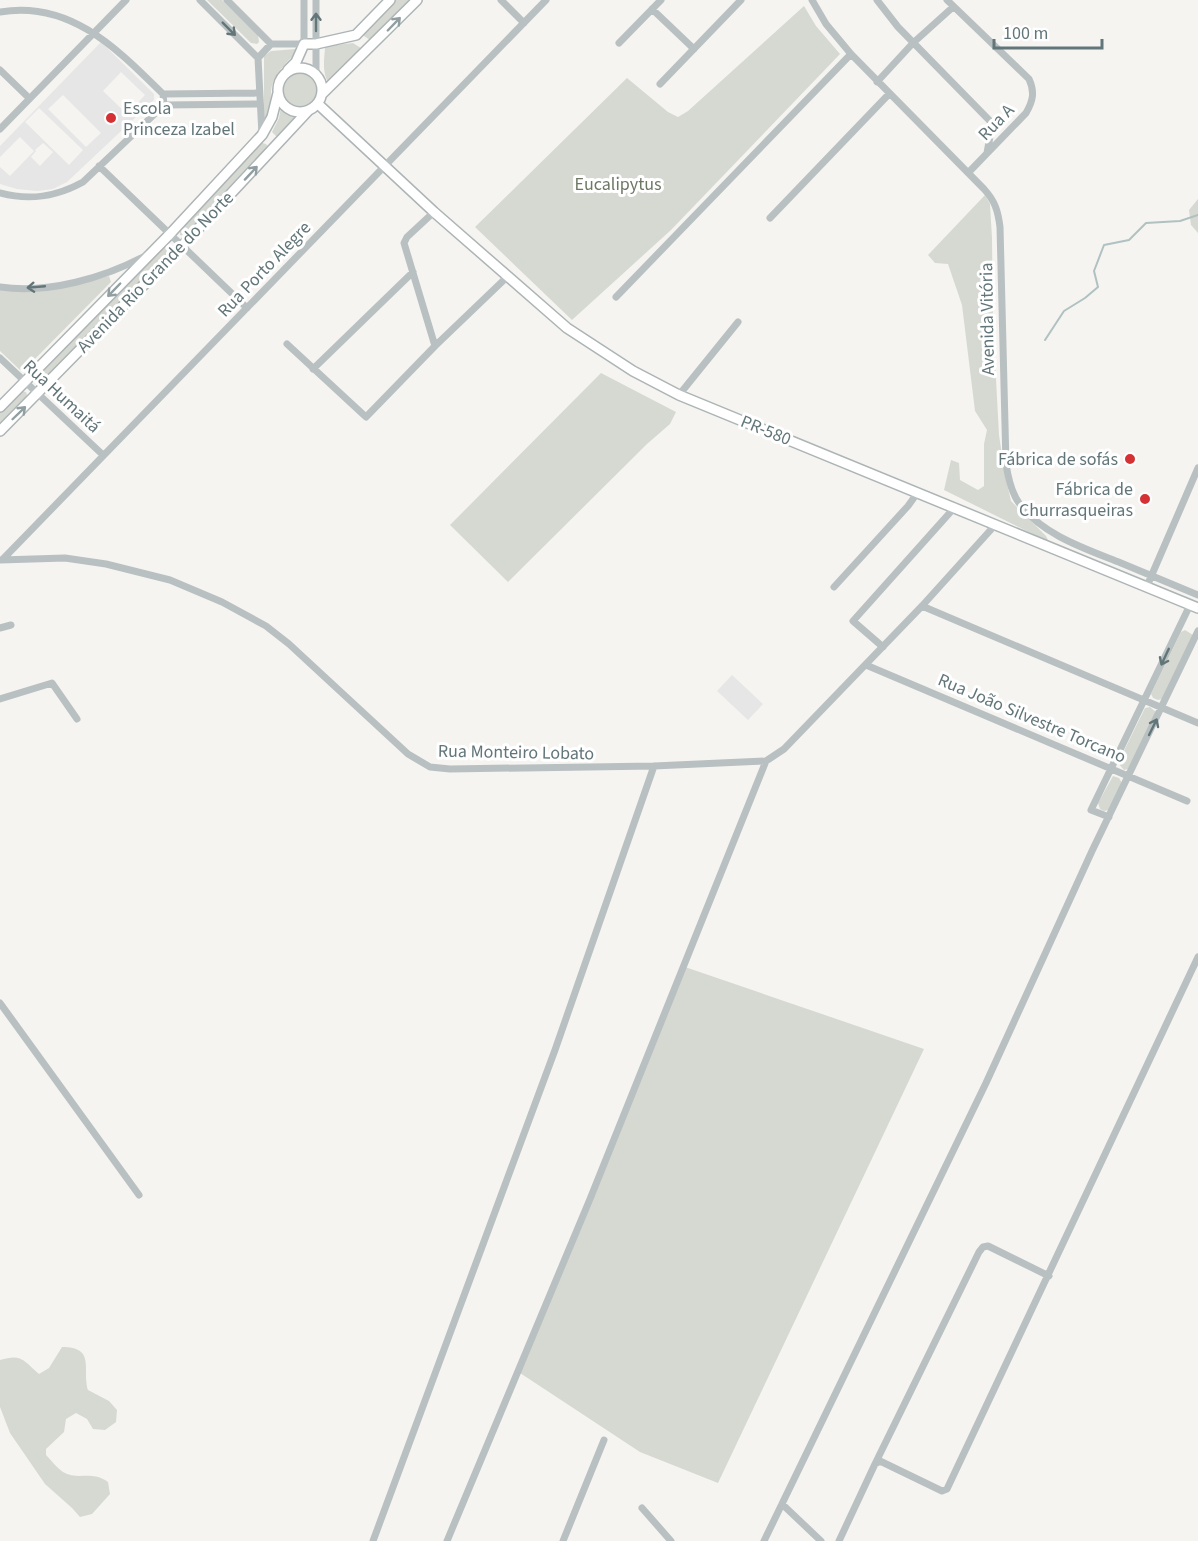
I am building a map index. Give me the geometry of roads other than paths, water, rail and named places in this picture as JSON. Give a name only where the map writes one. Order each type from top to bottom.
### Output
[{"type":"main road","points":[[390,0],[356,35],[316,44],[304,44],[296,62],[279,81],[280,99],[289,109],[308,111],[318,104],[322,94],[417,0]]},
{"type":"main road","points":[[356,35],[369,48]]},
{"type":"main road","points":[[287,72],[292,69],[305,68],[316,74],[321,80],[322,94]]},
{"type":"main road","name":"Avenida Rio Grande do Norte","points":[[0,407],[170,234],[262,135],[272,117],[278,93]]},
{"type":"main road","name":"PR-580","points":[[318,104],[507,277],[598,351],[679,395],[1194,606]]},
{"type":"main road","name":"Avenida Rio Grande do Norte","points":[[0,431],[182,246],[308,111]]},
{"type":"main road","points":[[262,135],[276,147]]},
{"type":"street","points":[[0,129],[126,0]]},
{"type":"street","points":[[200,0],[258,58],[262,135]]},
{"type":"street","points":[[226,0],[271,44],[304,44],[304,0]]},
{"type":"street","points":[[316,0],[316,74]]},
{"type":"street","points":[[501,0],[524,23]]},
{"type":"street","name":"Rua Porto Alegre","points":[[2,559],[546,0]]},
{"type":"street","points":[[619,43],[662,0]]},
{"type":"street","points":[[660,84],[741,0]]},
{"type":"street","name":"Avenida Vitória","points":[[812,0],[826,24],[850,54],[969,172],[993,199],[998,211],[1006,464],[1015,496],[1028,513],[1046,528],[1084,548],[1198,595]]},
{"type":"street","points":[[877,0],[913,44],[976,105],[990,122],[991,131],[987,153]]},
{"type":"street","points":[[877,82],[953,7],[947,0]]},
{"type":"street","points":[[0,12],[18,6],[43,5],[77,16],[98,30],[163,94],[164,105]]},
{"type":"street","name":"Rua A","points":[[953,7],[1029,79],[1034,88],[1031,105],[1026,113],[969,172]]},
{"type":"street","points":[[652,9],[694,49]]},
{"type":"street","points":[[258,58],[271,44]]},
{"type":"street","points":[[616,297],[850,54]]},
{"type":"street","points":[[0,70],[29,98]]},
{"type":"street","points":[[163,94],[259,93]]},
{"type":"street","points":[[770,218],[889,94]]},
{"type":"street","points":[[0,193],[30,197],[53,195],[83,182],[164,105],[260,104]]},
{"type":"street","points":[[99,166],[248,308]]},
{"type":"street","points":[[434,212],[407,237],[404,243],[435,346]]},
{"type":"street","points":[[0,287],[22,289],[72,283],[111,272],[152,252]]},
{"type":"street","points":[[313,369],[413,272]]},
{"type":"street","points":[[287,344],[366,417],[507,277]]},
{"type":"street","points":[[679,395],[738,322]]},
{"type":"street","name":"Rua Humaitá","points":[[0,358],[103,455]]},
{"type":"street","points":[[1147,586],[1198,468]]},
{"type":"street","points":[[834,587],[918,492]]},
{"type":"street","points":[[883,647],[853,621],[955,507]]},
{"type":"street","points":[[449,1541],[586,1209],[766,761],[784,749],[866,665],[996,524]]},
{"type":"street","name":"Rua Monteiro Lobato","points":[[2,559],[65,558],[106,564],[170,580],[222,602],[266,626],[327,677],[408,754],[430,767],[450,770],[654,766],[766,761]]},
{"type":"street","points":[[922,606],[1198,723]]},
{"type":"street","points":[[1109,817],[1091,810],[1145,699],[1194,606]]},
{"type":"street","points":[[0,628],[11,625]]},
{"type":"street","points":[[764,1541],[986,1083],[1109,817],[1198,632]]},
{"type":"street","name":"Rua João Silvestre Torcano","points":[[866,665],[1187,801]]},
{"type":"street","points":[[0,699],[52,683],[77,719]]},
{"type":"street","points":[[373,1541],[555,1050],[654,766]]},
{"type":"street","points":[[875,1464],[880,1461],[942,1491],[948,1489],[1198,957]]},
{"type":"street","points":[[0,1003],[139,1195]]},
{"type":"street","points":[[839,1541],[979,1252],[983,1247],[988,1246],[1049,1276]]},
{"type":"street","points":[[563,1541],[604,1440]]},
{"type":"street","points":[[782,1504],[821,1541]]},
{"type":"street","points":[[642,1508],[671,1541]]},
{"type":"waterway","points":[[1045,340],[1064,311],[1098,287],[1094,271],[1104,245],[1129,240],[1146,223],[1180,221],[1198,215]]},
{"type":"place","name":"Escola Princeza Izabel","points":[[111,118]]},
{"type":"place","name":"Fábrica de sofás","points":[[1130,459]]},
{"type":"place","name":"Fábrica de Churrasqueiras","points":[[1145,499]]},
{"type":"park label","name":"Eucalipytus","points":[[618,184]]}]
